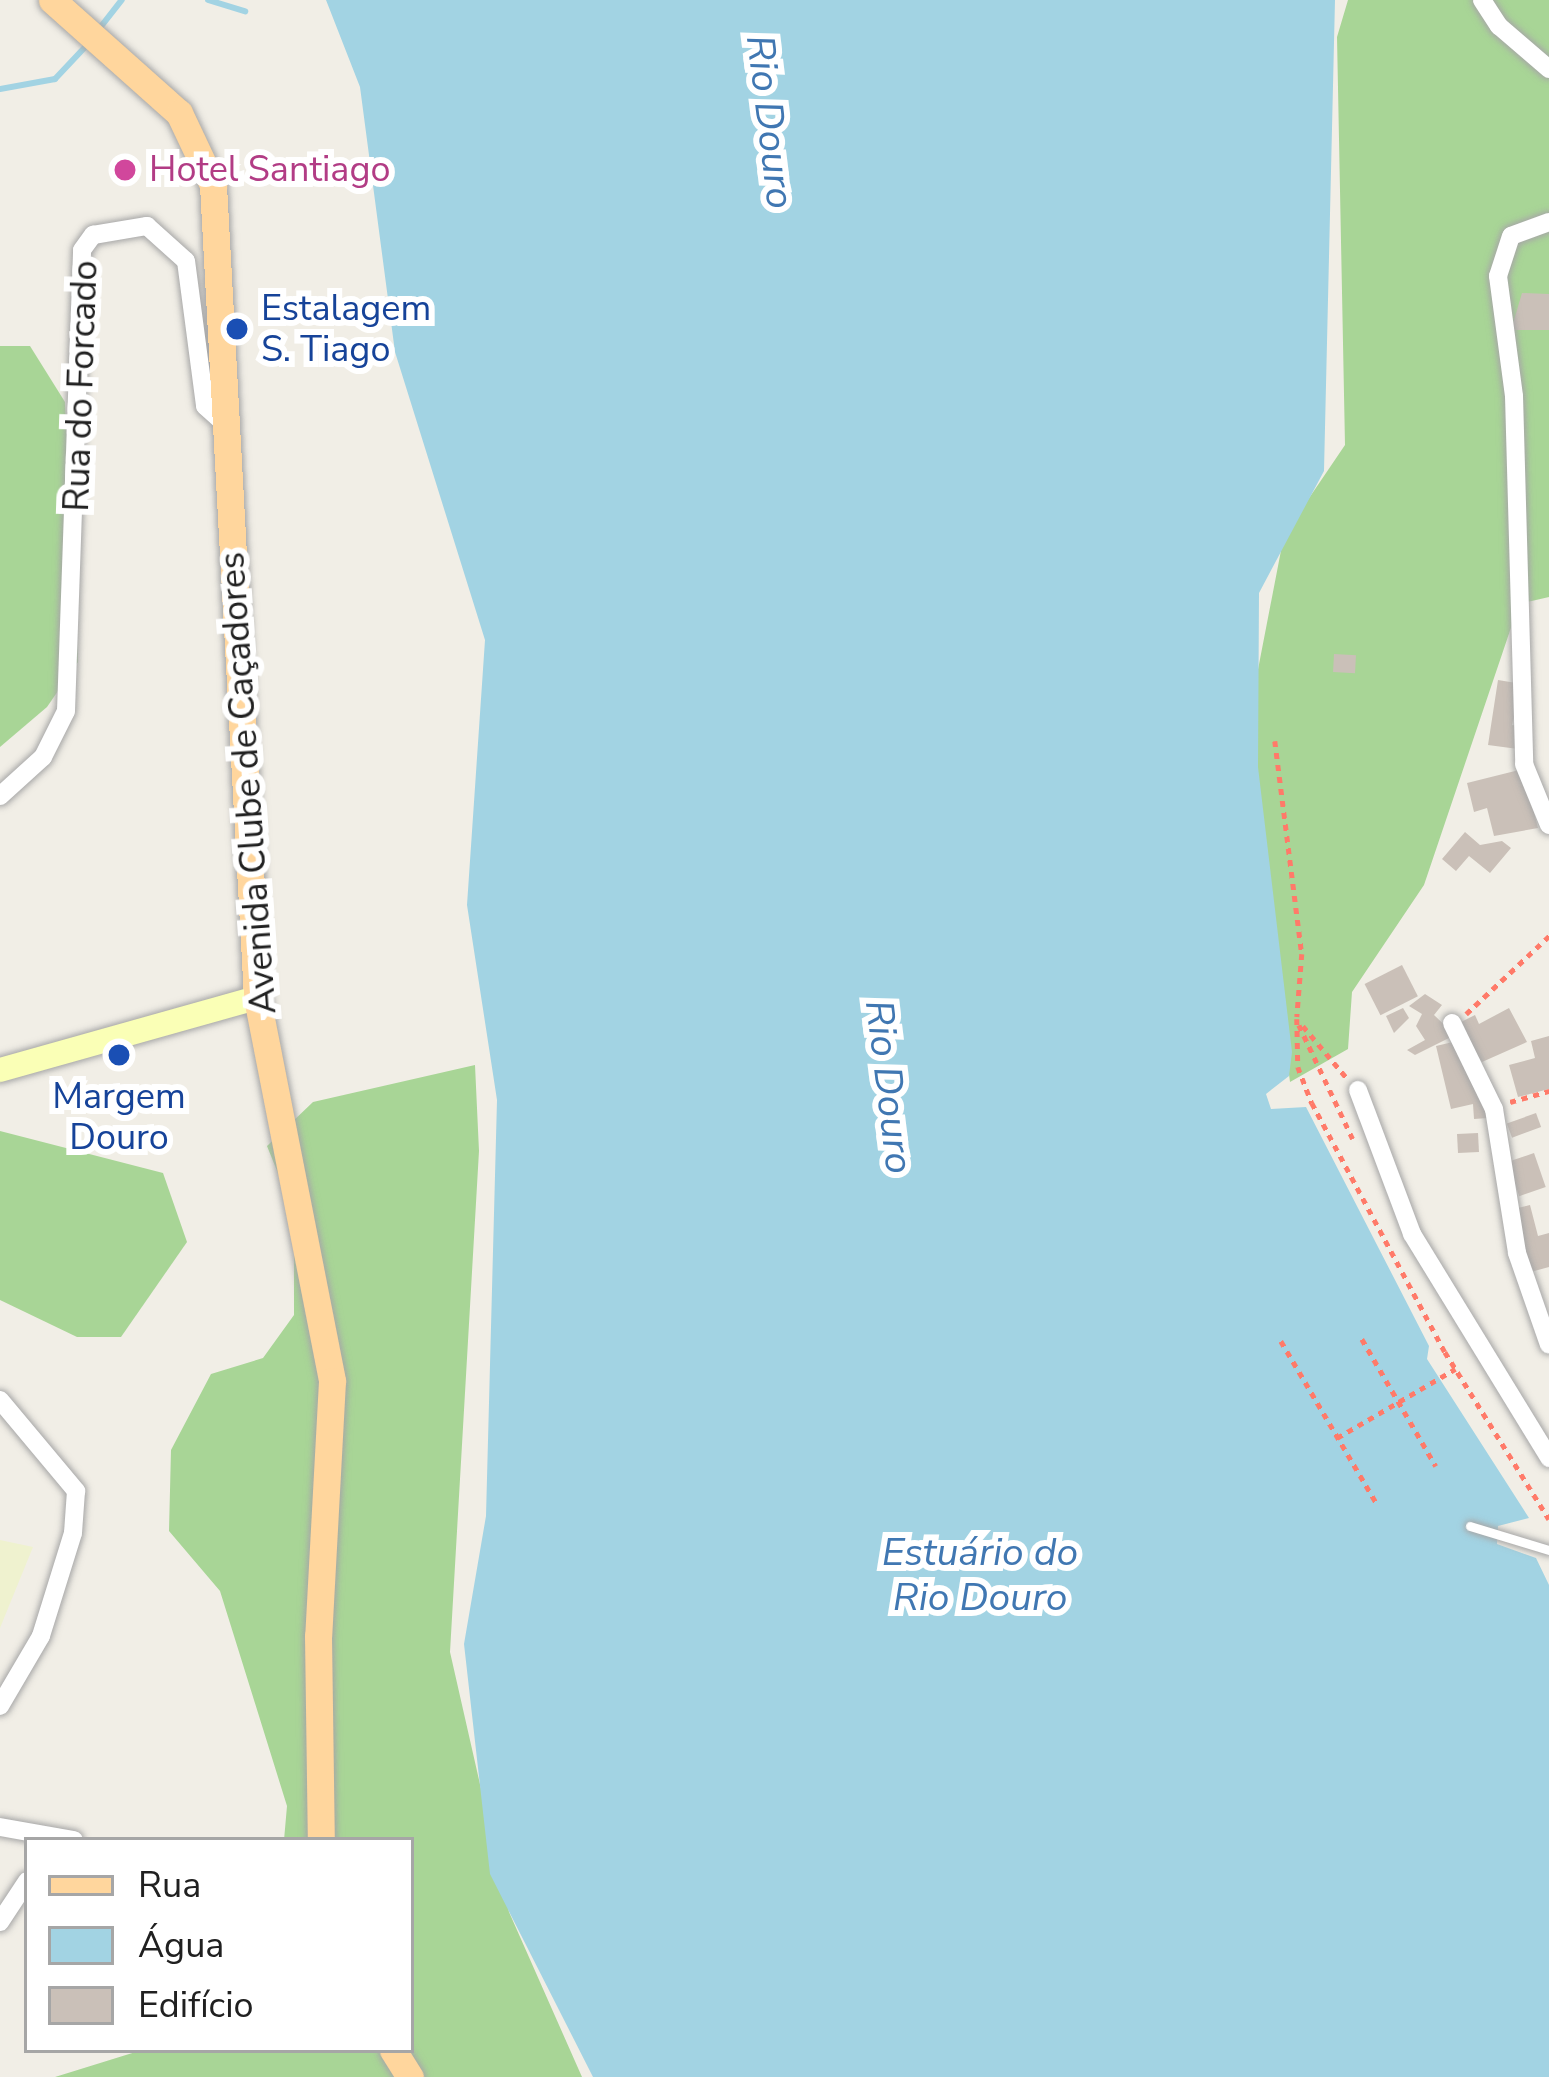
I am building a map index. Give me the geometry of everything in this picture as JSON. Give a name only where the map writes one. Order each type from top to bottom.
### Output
[{"type":"main road","name":"Avenida Clube de Caçadores","points":[[52,0],[104,51],[179,112],[213,184],[257,998],[332,1381],[319,1596],[321,1837]]},
{"type":"main road","points":[[0,1070],[257,998]]},
{"type":"street","points":[[1483,0],[1499,26],[1549,68]]},
{"type":"street","points":[[1549,222],[1510,236],[1498,276],[1514,396],[1523,764],[1549,825]]},
{"type":"street","name":"Rua do Forcado","points":[[0,796],[43,757],[66,711],[82,250],[93,235],[147,226],[186,261],[206,406],[225,424]]},
{"type":"street","points":[[1451,1023],[1494,1109],[1517,1253],[1549,1345]]},
{"type":"street","points":[[1358,1090],[1412,1234],[1549,1458]]},
{"type":"street","points":[[0,1400],[76,1491],[73,1533],[41,1636],[0,1706]]},
{"type":"street","points":[[0,1827],[51,1837]]},
{"type":"street","points":[[0,1922],[24,1886]]},
{"type":"lane","points":[[1470,1526],[1549,1550]]},
{"type":"path","points":[[1275,741],[1303,954],[1298,1067],[1312,1103],[1455,1369],[1549,1519]]},
{"type":"path","points":[[1451,1023],[1549,936]]},
{"type":"path","points":[[1297,1019],[1358,1090]]},
{"type":"path","points":[[1494,1109],[1549,1091]]},
{"type":"path","points":[[1362,1339],[1436,1466]]},
{"type":"path","points":[[1281,1341],[1376,1502]]},
{"type":"path","points":[[1337,1438],[1455,1369]]},
{"type":"green space","points":[[1348,0],[1549,0],[1549,597],[1519,604],[1424,885],[1352,992],[1348,1049],[1290,1082],[1242,701],[1255,685],[1284,535],[1345,445],[1337,37]]},
{"type":"green space","points":[[0,346],[30,346],[65,402],[78,662],[47,707],[0,747]]},
{"type":"green space","points":[[475,1065],[479,1151],[450,1652],[509,1912],[582,2077],[55,2077],[132,2053],[414,2053],[414,1837],[284,1837],[287,1806],[220,1591],[169,1531],[171,1450],[211,1374],[263,1358],[294,1315],[294,1213],[267,1146],[313,1102]]},
{"type":"green space","points":[[0,1131],[163,1173],[187,1242],[121,1337],[77,1337],[0,1300]]},
{"type":"green space","points":[[0,1540],[33,1547],[0,1628]]},
{"type":"water","name":"Estuário do Rio Douro","points":[[326,0],[1335,0],[1324,471],[1259,593],[1258,767],[1292,1052],[1289,1076],[1266,1094],[1271,1109],[1306,1107],[1429,1346],[1427,1359],[1529,1518],[1498,1526],[1497,1544],[1536,1558],[1549,1585],[1549,2077],[593,2077],[490,1874],[464,1644],[486,1516],[497,1100],[467,905],[485,640],[395,352],[360,87]]},
{"type":"building","points":[[1522,293],[1549,294],[1549,330],[1511,330]]},
{"type":"building","points":[[1334,654],[1356,655],[1355,673],[1333,672]]},
{"type":"building","points":[[1498,680],[1522,684],[1512,725],[1521,726],[1518,749],[1488,745]]},
{"type":"building","points":[[1523,769],[1538,828],[1494,836],[1487,808],[1474,812],[1467,783]]},
{"type":"building","points":[[1465,832],[1480,845],[1502,841],[1511,848],[1490,873],[1469,856],[1456,871],[1442,859]]},
{"type":"building","points":[[1402,965],[1418,996],[1380,1015],[1365,984]]},
{"type":"building","points":[[1425,994],[1442,1005],[1434,1015],[1455,1035],[1415,1055],[1407,1050],[1425,1040],[1416,1026],[1422,1014],[1409,1006]]},
{"type":"building","points":[[1403,1008],[1409,1018],[1394,1033],[1386,1016]]},
{"type":"building","points":[[1509,1008],[1527,1042],[1482,1062],[1457,1024],[1475,1015],[1479,1024]]},
{"type":"building","points":[[1549,1036],[1549,1089],[1518,1097],[1509,1065],[1535,1058],[1531,1041]]},
{"type":"building","points":[[1457,1041],[1488,1118],[1474,1119],[1473,1104],[1451,1109],[1436,1046]]},
{"type":"building","points":[[1536,1113],[1541,1127],[1512,1138],[1507,1124]]},
{"type":"building","points":[[1478,1133],[1479,1152],[1458,1153],[1457,1134]]},
{"type":"building","points":[[1534,1153],[1546,1187],[1519,1196],[1508,1162]]},
{"type":"building","points":[[1530,1205],[1538,1236],[1549,1233],[1549,1267],[1527,1273],[1510,1210]]},
{"type":"waterway","points":[[99,29],[122,0]]},
{"type":"waterway","points":[[208,0],[245,11]]},
{"type":"waterway","points":[[0,89],[55,79],[88,44]]},
{"type":"place","name":"Hotel Santiago","points":[[125,170]]},
{"type":"place","name":"Estalagem S. Tiago","points":[[237,329]]},
{"type":"place","name":"Margem Douro","points":[[119,1055]]},
{"type":"water label","name":"Rio Douro","points":[[769,122]]},
{"type":"water label","name":"Rio Douro","points":[[888,1087]]}]
